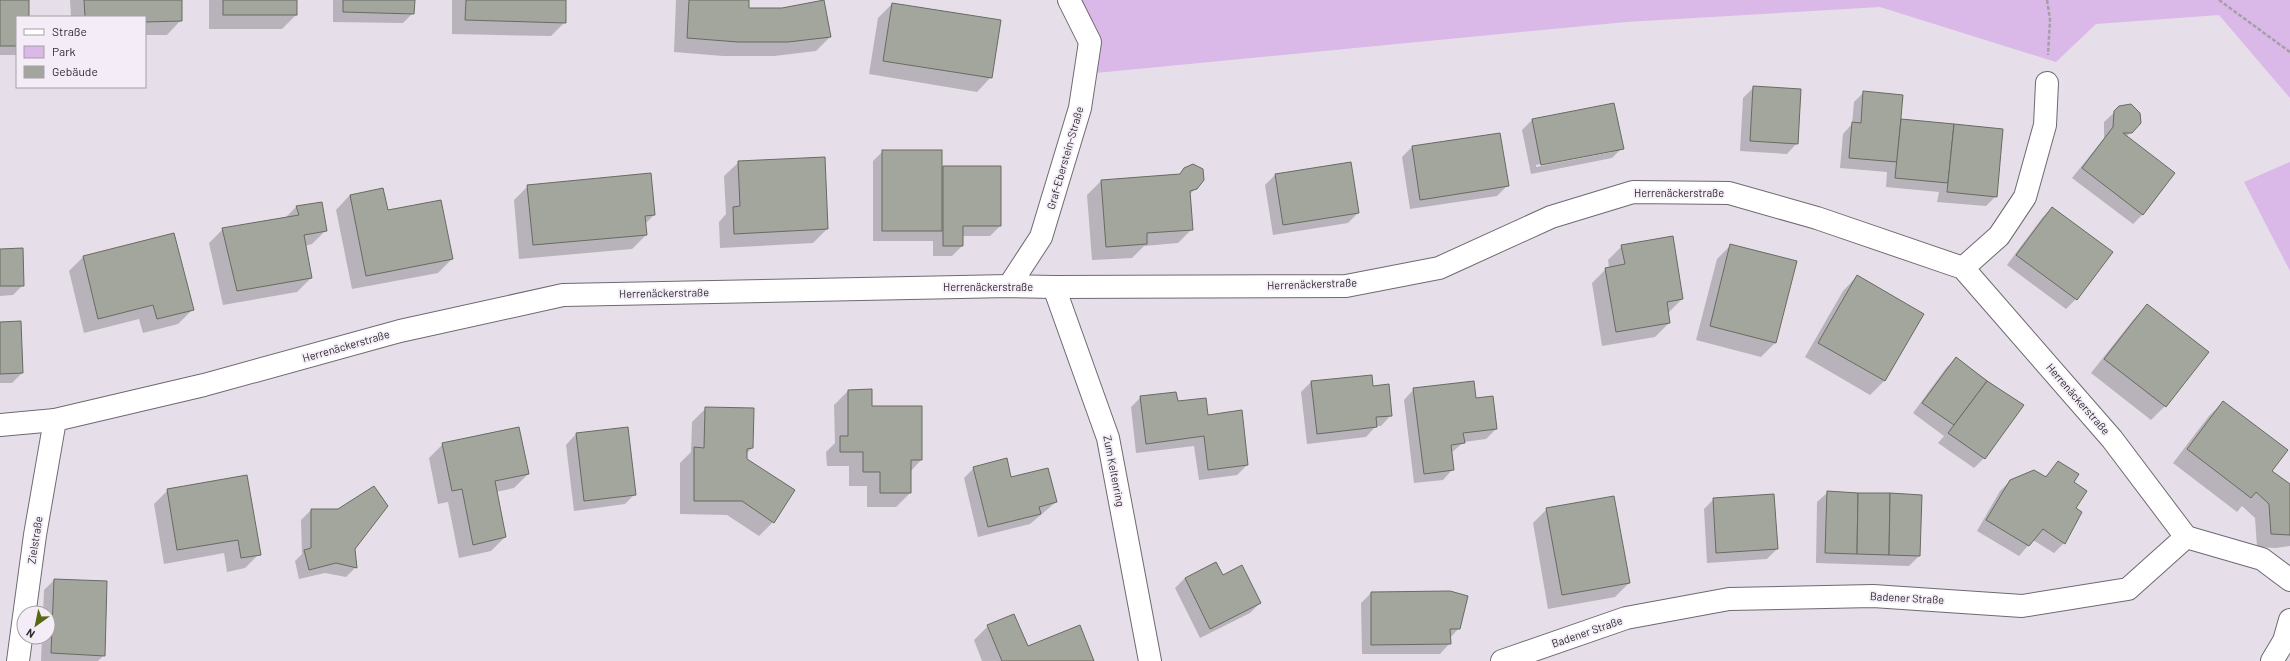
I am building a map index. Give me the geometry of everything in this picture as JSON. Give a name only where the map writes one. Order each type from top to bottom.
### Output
[{"type":"street","name":"Graf-Eberstein-Straße","points":[[1009,286],[1041,237],[1080,108],[1090,42],[1069,0]]},
{"type":"street","points":[[1963,268],[1999,236],[2025,197],[2045,125],[2047,83]]},
{"type":"street","name":"Herrenäckerstraße","points":[[0,425],[55,420],[204,386],[400,331],[563,295],[1009,286],[1346,286],[1439,268],[1551,217],[1633,192],[1729,193],[1817,218],[1963,268],[1990,296],[2112,439],[2186,537]]},
{"type":"street","name":"Zum Keltenring","points":[[1054,287],[1108,438],[1150,661]]},
{"type":"street","name":"Zielstraße","points":[[18,661],[34,543],[55,420]]},
{"type":"street","points":[[2186,537],[2262,559],[2290,580]]},
{"type":"street","name":"Badener Straße","points":[[1502,661],[1626,618],[1728,599],[1873,596],[2022,606],[2128,589],[2186,537]]},
{"type":"street","points":[[2272,661],[2284,641],[2290,620]]},
{"type":"path","points":[[2047,0],[2050,19],[2047,83]]},
{"type":"path","points":[[2219,0],[2290,52]]},
{"type":"green space","points":[[1066,0],[2290,0],[2290,98],[2219,15],[2096,24],[2056,62],[1880,7],[1626,22],[1085,74]]},
{"type":"green space","points":[[2290,162],[2290,271],[2244,182]]},
{"type":"building","points":[[0,0],[29,0],[29,16],[16,16],[16,46],[0,46]]},
{"type":"building","points":[[84,0],[182,0],[182,21],[146,22],[146,16],[85,16]]},
{"type":"building","points":[[223,0],[297,0],[297,15],[223,15]]},
{"type":"building","points":[[343,0],[415,0],[414,14],[343,12]]},
{"type":"building","points":[[466,0],[566,0],[566,23],[465,20]]},
{"type":"building","points":[[689,0],[749,0],[749,8],[782,8],[824,0],[831,37],[788,42],[738,42],[687,38]]},
{"type":"building","points":[[892,3],[1001,20],[992,78],[883,61]]},
{"type":"building","points":[[1753,86],[1801,89],[1798,144],[1750,141]]},
{"type":"building","points":[[1863,91],[1903,95],[1897,162],[1849,158],[1852,122],[1861,123]]},
{"type":"building","points":[[1614,103],[1624,149],[1541,165],[1532,119]]},
{"type":"building","points":[[2131,104],[2140,113],[2141,123],[2132,133],[2123,133],[2175,173],[2143,215],[2082,168],[2113,127],[2114,111],[2119,106]]},
{"type":"building","points":[[1901,119],[1954,124],[1948,183],[1895,178]]},
{"type":"building","points":[[1954,124],[2003,129],[1997,197],[1947,192]]},
{"type":"building","points":[[1500,133],[1509,186],[1420,200],[1412,146]]},
{"type":"building","points":[[882,150],[942,150],[942,231],[882,231]]},
{"type":"building","points":[[825,157],[828,229],[734,234],[733,207],[740,206],[738,161]]},
{"type":"building","points":[[1351,162],[1359,213],[1283,225],[1275,174]]},
{"type":"building","points":[[1193,164],[1203,169],[1204,180],[1197,189],[1190,191],[1193,230],[1147,233],[1147,244],[1106,247],[1101,180],[1180,174],[1184,168]]},
{"type":"building","points":[[943,166],[1001,166],[1001,226],[963,226],[963,246],[943,246]]},
{"type":"building","points":[[651,173],[655,215],[645,216],[647,235],[533,245],[527,185]]},
{"type":"building","points":[[383,188],[388,210],[441,200],[453,259],[366,276],[350,195]]},
{"type":"building","points":[[322,202],[327,231],[304,235],[312,278],[237,291],[222,228],[299,215],[296,206]]},
{"type":"building","points":[[2052,207],[2113,252],[2077,300],[2016,255]]},
{"type":"building","points":[[174,233],[194,310],[157,319],[153,305],[98,319],[83,256]]},
{"type":"building","points":[[1673,236],[1683,299],[1667,302],[1670,323],[1616,332],[1605,268],[1625,264],[1621,245]]},
{"type":"building","points":[[1730,244],[1797,261],[1776,343],[1710,326]]},
{"type":"building","points":[[23,248],[24,286],[0,286],[0,249]]},
{"type":"building","points":[[1857,275],[1924,314],[1885,381],[1818,343]]},
{"type":"building","points":[[2147,304],[2209,352],[2166,407],[2104,359]]},
{"type":"building","points":[[21,321],[23,373],[0,374],[0,322]]},
{"type":"building","points":[[1956,357],[1987,381],[1954,425],[1922,403]]},
{"type":"building","points":[[1372,375],[1373,386],[1389,384],[1392,416],[1376,417],[1377,427],[1317,434],[1311,381]]},
{"type":"building","points":[[1474,381],[1476,398],[1493,396],[1497,429],[1463,433],[1465,443],[1451,445],[1454,470],[1424,474],[1413,388]]},
{"type":"building","points":[[1987,381],[2024,405],[1985,459],[1948,433]]},
{"type":"building","points":[[872,389],[872,406],[922,406],[922,460],[911,460],[911,493],[880,493],[880,472],[863,472],[863,452],[840,452],[840,436],[848,436],[848,390]]},
{"type":"building","points":[[1176,392],[1178,401],[1206,398],[1208,415],[1242,410],[1248,465],[1208,470],[1204,436],[1146,444],[1140,396]]},
{"type":"building","points":[[2223,401],[2288,450],[2272,471],[2290,484],[2290,535],[2271,534],[2269,504],[2256,492],[2251,498],[2187,449]]},
{"type":"building","points":[[705,407],[754,408],[753,448],[747,449],[747,459],[795,490],[774,523],[742,501],[694,501],[694,447],[704,448]]},
{"type":"building","points":[[519,427],[529,474],[495,481],[506,537],[473,545],[462,489],[452,491],[442,443]]},
{"type":"building","points":[[628,427],[636,495],[584,501],[576,433]]},
{"type":"building","points":[[1007,458],[1011,477],[1048,468],[1057,502],[1039,507],[1041,514],[988,527],[973,467]]},
{"type":"building","points":[[2058,461],[2079,474],[2074,482],[2087,491],[2076,508],[2082,512],[2065,544],[2043,529],[2029,546],[1986,520],[2010,480],[2034,470],[2046,477]]},
{"type":"building","points":[[247,475],[261,555],[241,558],[238,540],[177,550],[167,489]]},
{"type":"building","points":[[374,486],[388,506],[355,549],[357,568],[336,563],[309,570],[304,550],[311,548],[311,509],[338,509]]},
{"type":"building","points":[[1827,491],[1858,493],[1857,554],[1825,553]]},
{"type":"building","points":[[1858,493],[1890,493],[1889,555],[1857,554]]},
{"type":"building","points":[[1890,493],[1922,495],[1920,556],[1889,555]]},
{"type":"building","points":[[1774,494],[1778,549],[1716,553],[1713,498]]},
{"type":"building","points":[[1614,496],[1630,583],[1562,595],[1546,508]]},
{"type":"building","points":[[1216,562],[1223,575],[1242,565],[1261,603],[1210,629],[1185,578]]},
{"type":"building","points":[[54,579],[107,581],[105,656],[51,653],[51,645],[56,645],[56,605],[53,605]]},
{"type":"building","points":[[1450,591],[1468,596],[1460,629],[1450,629],[1451,644],[1371,645],[1371,592]]},
{"type":"building","points":[[1014,614],[1028,646],[1080,625],[1094,661],[1002,661],[987,625]]}]
